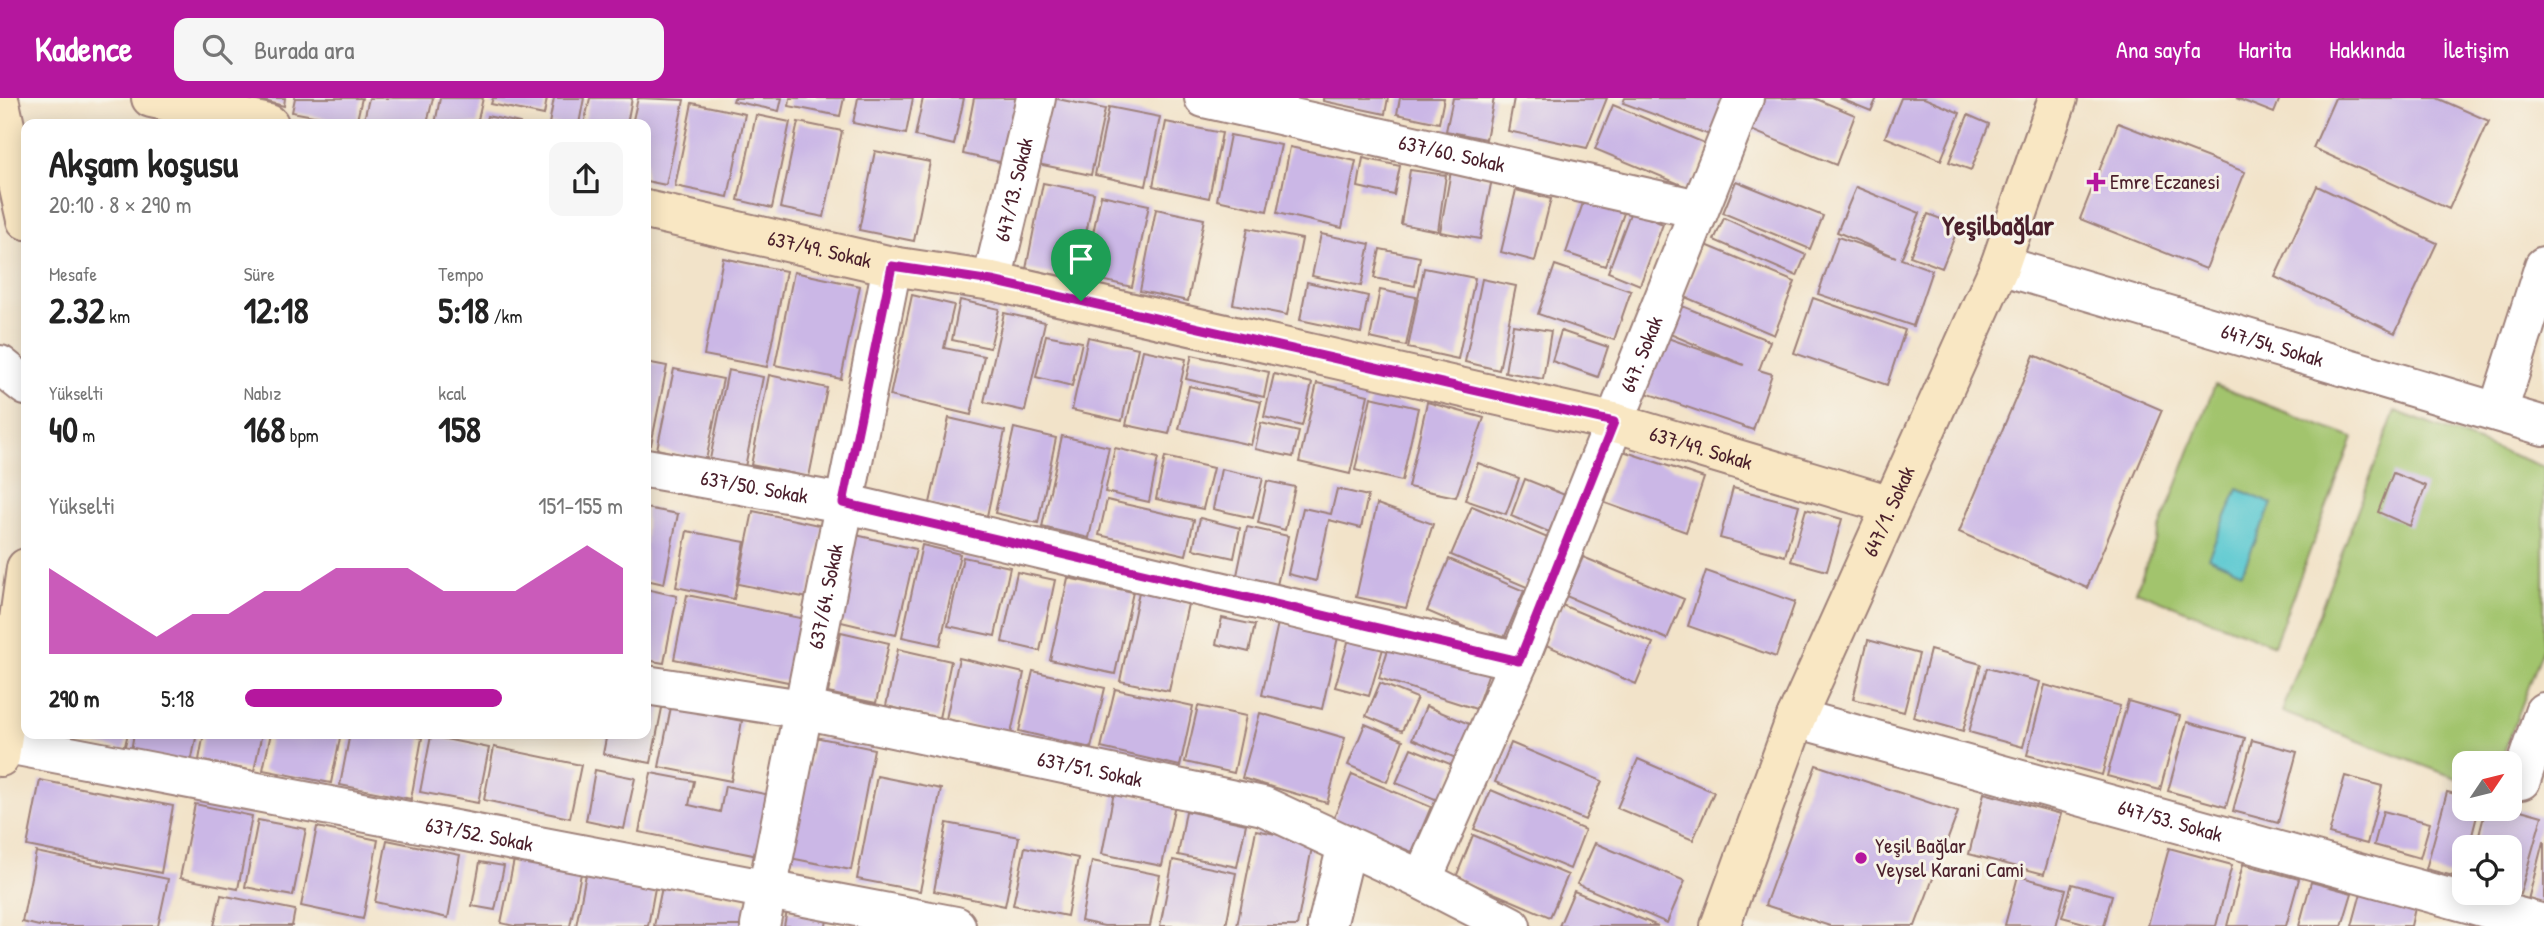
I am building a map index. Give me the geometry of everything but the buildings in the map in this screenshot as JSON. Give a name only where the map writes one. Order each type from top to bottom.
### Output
[{"type":"street","name":"647/13. Sokak","points":[[992,281],[1036,98]]},
{"type":"street","name":"637/60. Sokak","points":[[1204,98],[1699,209]]},
{"type":"street","name":"647. Sokak","points":[[1422,880],[1519,661],[1744,98]]},
{"type":"street","name":"647/1. Sokak","points":[[1720,926],[1796,718],[2000,265],[2058,98]]},
{"type":"street","points":[[166,99],[248,119]]},
{"type":"street","points":[[0,103],[21,197]]},
{"type":"street","name":"637/49. Sokak","points":[[651,211],[892,266],[992,281],[1614,422],[1891,505]]},
{"type":"street","name":"647/54. Sokak","points":[[2000,265],[2544,426]]},
{"type":"street","name":"637/64. Sokak","points":[[764,908],[892,266]]},
{"type":"street","points":[[2498,411],[2544,266]]},
{"type":"street","points":[[0,365],[21,382]]},
{"type":"street","name":"637/50. Sokak","points":[[651,469],[843,503],[1519,661]]},
{"type":"street","points":[[1,750],[5,681],[21,601]]},
{"type":"street","name":"637/51. Sokak","points":[[651,686],[802,709],[1262,806],[1422,880],[1511,926]]},
{"type":"street","points":[[2522,777],[2544,712]]},
{"type":"street","name":"647/53. Sokak","points":[[1796,718],[2544,924]]},
{"type":"street","name":"637/52. Sokak","points":[[1,750],[764,908],[957,926]]},
{"type":"street","points":[[1327,926],[1347,845]]},
{"type":"green space","points":[[2215,385],[2353,438],[2274,645],[2136,591]]},
{"type":"green space","points":[[2395,411],[2544,467],[2544,646],[2505,751],[2452,751],[2452,776],[2282,712]]},
{"type":"water","points":[[2238,489],[2272,504],[2242,572],[2208,557]]},
{"type":"place","name":"Emre Eczanesi","points":[[2096,182]]},
{"type":"place","name":"Yeşil Bağlar Veysel Karani Cami","points":[[1861,858]]},
{"type":"district","name":"Yeşilbağlar","points":[[1998,225]]},
{"type":"route","points":[[892,266],[992,281],[1081,301],[1614,422],[1519,661],[843,503],[892,266]]}]
